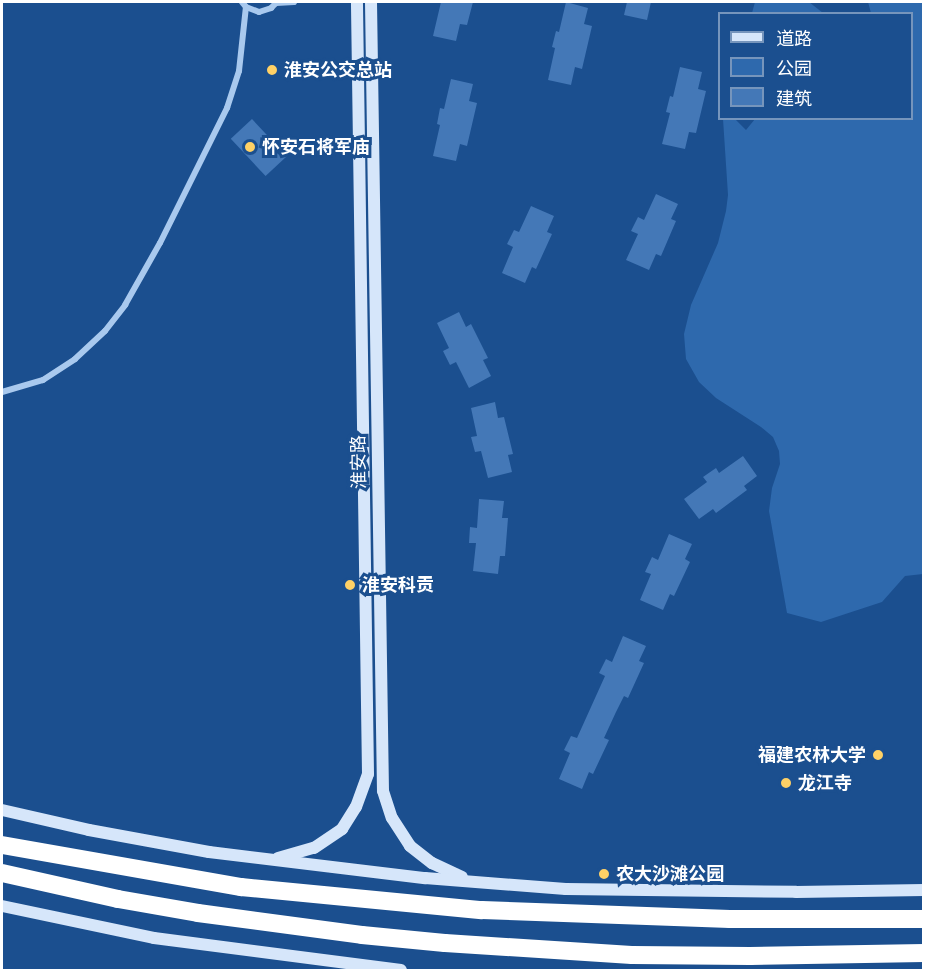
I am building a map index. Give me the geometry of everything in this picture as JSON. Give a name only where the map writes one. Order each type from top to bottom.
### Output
[{"type":"highway","points":[[2,845],[241,887],[482,910],[730,919],[924,919]]},
{"type":"highway","points":[[2,873],[106,897],[198,913],[362,935],[445,943],[632,955],[750,956],[924,953]]},
{"type":"main road","name":"淮安路","points":[[267,860],[306,851],[324,843],[342,829],[356,807],[368,774],[357,2]]},
{"type":"main road","name":"淮安路","points":[[370,2],[383,791],[392,818],[410,846],[432,863],[468,880]]},
{"type":"main road","points":[[2,810],[88,831],[267,860],[425,878],[566,889],[796,892],[924,890]]},
{"type":"main road","points":[[2,906],[154,938],[401,970]]},
{"type":"street","points":[[2,392],[43,380],[75,359],[105,331],[125,305],[160,243],[227,108],[239,71],[244,4],[259,12],[265,11],[276,2],[294,2]]},
{"type":"green space","points":[[755,2],[809,2],[822,12],[752,12]]},
{"type":"green space","points":[[868,2],[923,2],[923,574],[905,576],[882,602],[821,622],[787,613],[769,511],[772,488],[780,464],[779,451],[773,437],[716,398],[699,382],[686,359],[684,334],[691,305],[718,243],[726,211],[728,195],[723,120],[736,120],[746,130],[754,120],[913,120],[913,12],[871,12]]},
{"type":"building","points":[[441,2],[473,2],[467,25],[460,24],[456,41],[433,36]]},
{"type":"building","points":[[566,2],[588,8],[584,24],[592,26],[582,69],[575,67],[571,85],[548,80],[555,48],[552,47],[556,31],[559,32]]},
{"type":"building","points":[[627,2],[651,2],[647,20],[624,15]]},
{"type":"building","points":[[680,67],[702,72],[698,89],[706,91],[696,133],[689,132],[685,149],[662,144],[670,113],[666,112],[670,96],[673,97]]},
{"type":"building","points":[[451,79],[473,84],[469,101],[477,103],[467,146],[460,144],[456,161],[433,156],[440,125],[437,124],[440,108],[444,109]]},
{"type":"building","name":"怀安石将军庙","points":[[252,119],[287,156],[266,176],[231,139]]},
{"type":"building","points":[[656,194],[678,204],[671,219],[676,221],[661,256],[656,254],[649,270],[626,260],[638,234],[631,231],[638,217],[644,220]]},
{"type":"building","points":[[531,206],[554,216],[547,232],[552,234],[536,269],[532,267],[525,283],[502,273],[513,247],[507,244],[514,230],[519,232]]},
{"type":"building","points":[[459,312],[466,327],[471,324],[488,358],[483,360],[491,376],[469,388],[456,362],[450,365],[443,351],[449,348],[437,323]]},
{"type":"building","points":[[495,402],[498,418],[504,417],[513,454],[508,455],[512,472],[488,478],[481,451],[475,452],[471,437],[477,436],[471,408]]},
{"type":"building","points":[[743,456],[757,476],[744,486],[747,490],[716,513],[713,509],[699,519],[684,499],[707,482],[703,477],[716,468],[719,473]]},
{"type":"building","points":[[479,499],[504,501],[502,518],[508,518],[505,556],[500,556],[498,574],[473,571],[476,543],[469,543],[470,527],[477,528]]},
{"type":"building","points":[[669,534],[692,544],[685,559],[690,562],[674,596],[670,594],[663,610],[640,600],[651,574],[645,572],[652,557],[658,560]]},
{"type":"building","points":[[623,636],[646,646],[639,661],[644,663],[628,698],[624,696],[616,712],[604,738],[609,740],[593,774],[589,772],[582,789],[559,779],[570,753],[564,750],[571,736],[577,738],[605,676],[599,673],[606,659],[612,662]]},
{"type":"place","name":"淮安公交总站","points":[[272,70]]},
{"type":"place","name":"怀安石将军庙","points":[[250,147]]},
{"type":"place","name":"淮安科贡","points":[[350,585]]},
{"type":"place","name":"福建农林大学","points":[[878,755]]},
{"type":"place","name":"龙江寺","points":[[786,783]]},
{"type":"place","name":"农大沙滩公园","points":[[604,874]]}]
